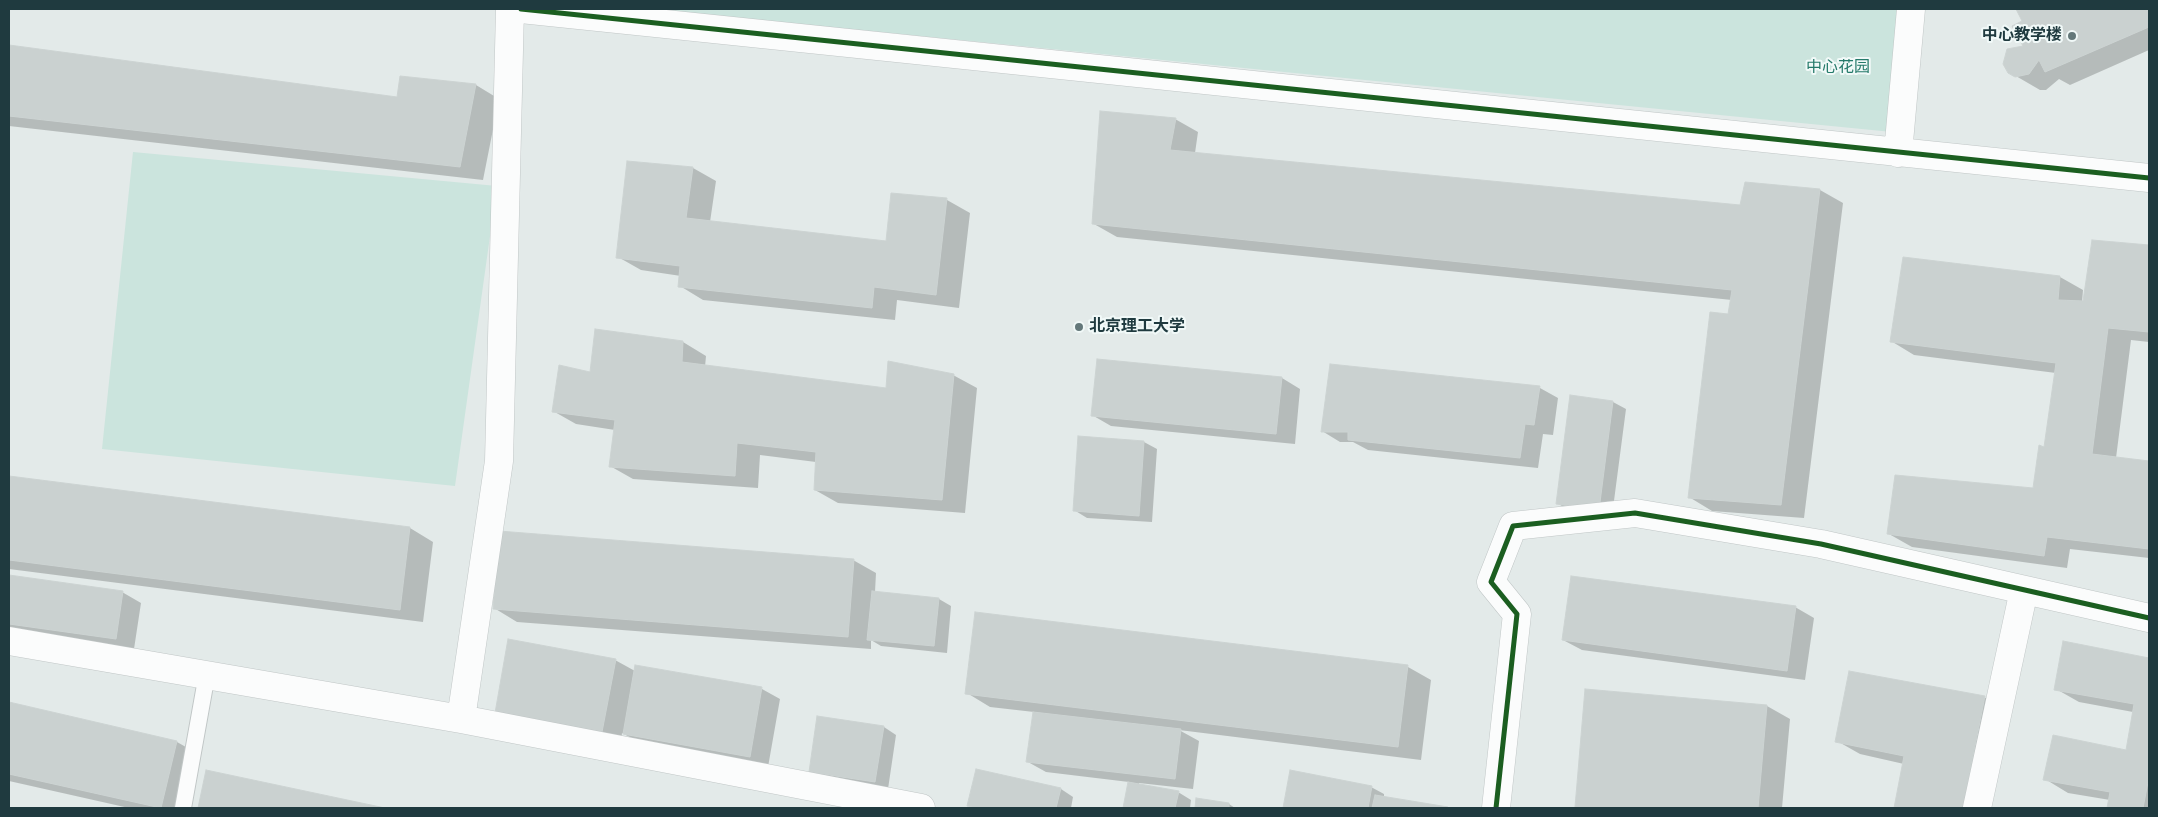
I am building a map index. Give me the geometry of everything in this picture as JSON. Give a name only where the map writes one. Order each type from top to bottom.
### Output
[{"type":"street","points":[[461,719],[499,461],[510,9]]},
{"type":"street","points":[[521,9],[2149,178]]},
{"type":"street","points":[[1898,153],[1911,9]]},
{"type":"street","points":[[1496,808],[1517,614],[1491,582],[1513,526],[1634,513],[1821,544],[2149,618]]},
{"type":"street","points":[[1978,808],[2024,590]]},
{"type":"street","points":[[9,640],[461,719],[922,808]]},
{"type":"lane","points":[[183,808],[207,674]]},
{"type":"green space","name":"中心花园","points":[[646,9],[1904,9],[1892,132]]},
{"type":"green space","points":[[133,152],[497,186],[455,486],[102,449]]},
{"type":"building","name":"中心教学楼","points":[[2016,9],[2149,9],[2149,27],[2045,72],[2039,60],[2029,74],[2015,77],[2008,73],[2003,64],[2007,49],[2023,46],[2012,26],[2022,21]]},
{"type":"building","points":[[9,45],[397,97],[400,76],[476,84],[460,167],[9,116]]},
{"type":"building","points":[[1100,111],[1176,118],[1170,150],[1740,205],[1745,182],[1820,189],[1781,505],[1688,498],[1710,312],[1728,314],[1732,290],[1092,224]]},
{"type":"building","points":[[627,161],[693,167],[686,218],[886,241],[891,193],[947,198],[936,295],[874,287],[872,308],[678,287],[680,266],[616,258]]},
{"type":"building","points":[[2092,240],[2149,245],[2149,332],[2108,328],[2092,454],[2149,461],[2149,549],[2047,537],[2044,556],[1887,534],[1895,475],[2033,488],[2039,445],[2044,447],[2056,363],[1890,342],[1903,257],[2060,276],[2058,300],[2083,301]]},
{"type":"building","points":[[595,329],[683,341],[682,362],[886,388],[888,361],[954,374],[942,500],[814,490],[816,452],[737,443],[735,476],[609,467],[615,420],[552,412],[559,365],[590,372]]},
{"type":"building","points":[[1097,359],[1282,377],[1276,434],[1091,416]]},
{"type":"building","points":[[1330,364],[1540,386],[1534,425],[1525,424],[1520,458],[1348,440],[1348,432],[1321,432]]},
{"type":"building","points":[[1570,395],[1613,401],[1599,510],[1556,504]]},
{"type":"building","points":[[1078,436],[1144,441],[1139,516],[1073,511]]},
{"type":"building","points":[[9,476],[410,527],[400,610],[9,560]]},
{"type":"building","points":[[499,531],[854,559],[848,637],[493,609]]},
{"type":"building","points":[[9,575],[123,591],[116,639],[9,624]]},
{"type":"building","points":[[1571,576],[1796,606],[1787,671],[1562,640]]},
{"type":"building","points":[[872,591],[939,598],[934,646],[867,640]]},
{"type":"building","points":[[975,612],[1408,665],[1398,747],[965,694]]},
{"type":"building","points":[[508,639],[616,659],[602,732],[495,713]]},
{"type":"building","points":[[2063,641],[2149,658],[2149,777],[2143,808],[2107,808],[2110,792],[2043,780],[2053,735],[2126,750],[2134,704],[2054,690]]},
{"type":"building","points":[[635,665],[762,687],[750,757],[623,734]]},
{"type":"building","points":[[1849,671],[1985,696],[1963,808],[1894,808],[1904,756],[1835,742]]},
{"type":"building","points":[[1585,689],[1767,705],[1758,808],[1575,807]]},
{"type":"building","points":[[9,702],[177,741],[161,808],[9,774]]},
{"type":"building","points":[[1033,712],[1181,729],[1175,779],[1026,762]]},
{"type":"building","points":[[817,716],[884,726],[875,782],[809,772]]},
{"type":"building","points":[[976,769],[1061,788],[1056,808],[978,808],[967,806]]},
{"type":"building","points":[[206,770],[385,808],[198,808]]},
{"type":"building","points":[[1290,770],[1372,786],[1368,808],[1283,808]]},
{"type":"building","points":[[1128,782],[1179,791],[1175,808],[1123,808]]},
{"type":"building","points":[[1375,795],[1448,807],[1448,808],[1372,808]]},
{"type":"building","points":[[1196,798],[1229,803],[1229,808],[1195,808]]},
{"type":"cycle path","points":[[521,9],[2149,178]]},
{"type":"cycle path","points":[[1496,808],[1517,614],[1491,582],[1513,526],[1635,513],[1821,544],[2149,618]]},
{"type":"place","name":"中心教学楼","points":[[2072,36]]},
{"type":"place","name":"北京理工大学","points":[[1079,327]]}]
